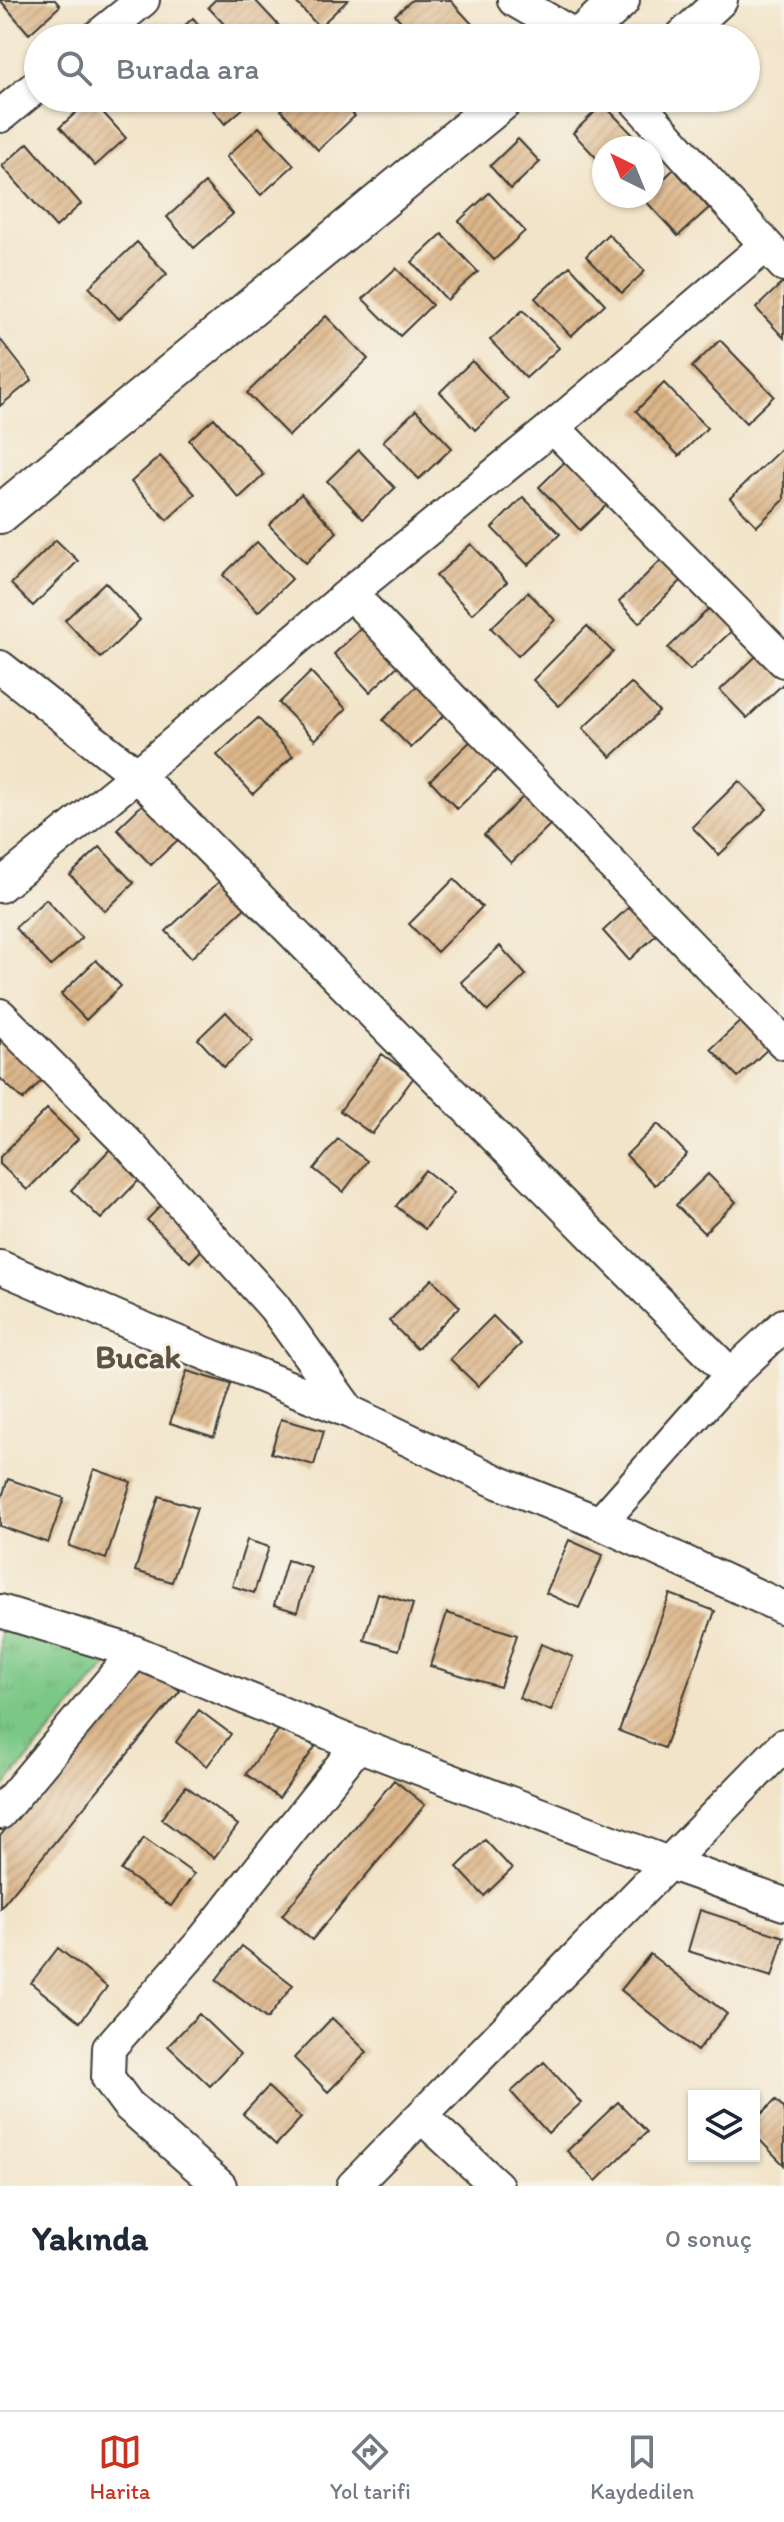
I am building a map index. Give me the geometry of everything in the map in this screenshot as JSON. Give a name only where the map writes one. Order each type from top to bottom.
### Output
[{"type":"street","points":[[113,24],[143,0]]},
{"type":"street","points":[[514,0],[555,24]]},
{"type":"street","points":[[594,24],[620,0]]},
{"type":"street","points":[[695,24],[721,0]]},
{"type":"street","points":[[0,116],[24,96]]},
{"type":"street","points":[[0,514],[489,112]]},
{"type":"street","points":[[0,886],[553,427],[774,255],[646,112]]},
{"type":"street","points":[[553,427],[784,661]]},
{"type":"street","points":[[350,593],[784,1043]]},
{"type":"street","points":[[0,667],[137,775],[731,1375]]},
{"type":"street","points":[[0,1015],[132,1148],[274,1307],[350,1412]]},
{"type":"street","points":[[0,1267],[350,1412],[500,1483],[600,1523],[784,1608]]},
{"type":"street","points":[[600,1523],[731,1375],[784,1325]]},
{"type":"street","points":[[0,1611],[135,1652],[358,1745],[784,1904]]},
{"type":"street","points":[[0,1813],[135,1652]]},
{"type":"street","points":[[220,2186],[128,2105],[108,2078],[109,2048],[201,1943],[358,1745]]},
{"type":"street","points":[[353,2186],[784,1745]]},
{"type":"street","points":[[422,2117],[497,2186]]},
{"type":"green space","points":[[0,1627],[112,1660],[0,1792]]},
{"type":"building","points":[[0,0],[55,0],[60,6],[40,24],[24,24],[24,28]]},
{"type":"building","points":[[215,0],[255,0],[277,24],[224,24],[208,7]]},
{"type":"building","points":[[294,0],[348,0],[322,24],[316,24]]},
{"type":"building","points":[[412,0],[450,0],[472,24],[404,24],[395,15]]},
{"type":"building","points":[[77,112],[103,112],[126,138],[95,166],[60,127]]},
{"type":"building","points":[[215,112],[239,112],[225,124]]},
{"type":"building","points":[[283,112],[351,112],[355,116],[318,150]]},
{"type":"building","points":[[595,112],[611,112],[634,136],[592,136],[592,153],[573,133]]},
{"type":"building","points":[[259,127],[294,165],[261,195],[226,157]]},
{"type":"building","points":[[518,139],[540,162],[511,189],[490,166]]},
{"type":"building","points":[[28,143],[81,204],[56,227],[2,166]]},
{"type":"building","points":[[674,169],[709,208],[678,236],[652,208],[664,208],[664,179]]},
{"type":"building","points":[[205,183],[233,214],[194,248],[167,217]]},
{"type":"building","points":[[489,193],[525,231],[494,260],[459,221]]},
{"type":"building","points":[[442,234],[478,272],[447,300],[412,262]]},
{"type":"building","points":[[608,234],[645,271],[622,293],[586,256]]},
{"type":"building","points":[[137,242],[167,274],[119,319],[89,287]]},
{"type":"building","points":[[570,266],[605,304],[571,336],[535,298]]},
{"type":"building","points":[[396,268],[432,305],[400,336],[363,299]]},
{"type":"building","points":[[784,281],[784,338],[756,308]]},
{"type":"building","points":[[523,310],[559,348],[526,378],[490,340]]},
{"type":"building","points":[[326,316],[368,359],[289,436],[247,393]]},
{"type":"building","points":[[0,339],[32,380],[0,406]]},
{"type":"building","points":[[720,340],[774,396],[746,423],[692,367]]},
{"type":"building","points":[[472,361],[508,399],[475,430],[440,392]]},
{"type":"building","points":[[664,383],[707,428],[679,456],[636,411]]},
{"type":"building","points":[[416,410],[452,448],[419,479],[383,441]]},
{"type":"building","points":[[214,418],[264,475],[239,498],[189,440]]},
{"type":"building","points":[[784,446],[784,500],[757,526],[730,498]]},
{"type":"building","points":[[359,450],[395,488],[363,519],[327,481]]},
{"type":"building","points":[[160,456],[195,494],[167,520],[131,482]]},
{"type":"building","points":[[571,456],[613,499],[580,530],[539,487]]},
{"type":"building","points":[[301,494],[337,532],[306,563],[269,525]]},
{"type":"building","points":[[523,497],[560,534],[528,565],[492,528]]},
{"type":"building","points":[[56,540],[78,561],[33,606],[11,584]]},
{"type":"building","points":[[257,542],[292,579],[258,612],[223,575]]},
{"type":"building","points":[[471,544],[507,582],[472,614],[436,576]]},
{"type":"building","points":[[662,559],[683,579],[639,623],[619,602]]},
{"type":"building","points":[[105,582],[140,620],[101,658],[65,620]]},
{"type":"building","points":[[528,592],[555,620],[518,656],[491,628]]},
{"type":"building","points":[[714,604],[736,627],[690,670],[668,648]]},
{"type":"building","points":[[369,621],[405,659],[370,692],[334,654]]},
{"type":"building","points":[[587,626],[613,652],[559,706],[533,680]]},
{"type":"building","points":[[766,647],[784,666],[784,683],[747,718],[720,690]]},
{"type":"building","points":[[311,672],[346,709],[315,740],[279,703]]},
{"type":"building","points":[[421,682],[449,710],[411,748],[383,720]]},
{"type":"building","points":[[631,683],[659,712],[611,757],[583,728]]},
{"type":"building","points":[[258,718],[293,756],[253,794],[217,755]]},
{"type":"building","points":[[476,736],[503,764],[457,809],[430,780]]},
{"type":"building","points":[[739,781],[767,809],[719,855],[692,827]]},
{"type":"building","points":[[531,789],[558,817],[511,863],[484,835]]},
{"type":"building","points":[[147,800],[182,836],[151,865],[117,829]]},
{"type":"building","points":[[100,847],[134,883],[105,911],[70,875]]},
{"type":"building","points":[[454,879],[482,907],[437,952],[409,924]]},
{"type":"building","points":[[220,881],[245,908],[191,958],[166,931]]},
{"type":"building","points":[[641,896],[668,924],[629,960],[603,931]]},
{"type":"building","points":[[46,899],[82,938],[51,966],[15,928]]},
{"type":"building","points":[[500,946],[526,975],[488,1011],[461,982]]},
{"type":"building","points":[[96,960],[121,986],[86,1020],[61,994]]},
{"type":"building","points":[[226,1012],[253,1041],[224,1067],[198,1039]]},
{"type":"building","points":[[746,1016],[772,1045],[738,1077],[711,1049]]},
{"type":"building","points":[[0,1035],[50,1072],[23,1100],[0,1078]]},
{"type":"building","points":[[382,1054],[414,1077],[372,1134],[340,1111]]},
{"type":"building","points":[[47,1109],[78,1139],[27,1190],[0,1164],[0,1157]]},
{"type":"building","points":[[658,1124],[687,1154],[655,1185],[626,1155]]},
{"type":"building","points":[[338,1139],[367,1161],[343,1192],[314,1169]]},
{"type":"building","points":[[116,1143],[147,1172],[101,1219],[71,1190]]},
{"type":"building","points":[[425,1170],[454,1193],[425,1229],[396,1206]]},
{"type":"building","points":[[708,1174],[736,1202],[704,1233],[676,1205]]},
{"type":"building","points":[[169,1197],[212,1239],[190,1262],[147,1220]]},
{"type":"building","points":[[432,1279],[460,1307],[417,1349],[389,1321]]},
{"type":"building","points":[[493,1316],[521,1344],[478,1386],[450,1359]]},
{"type":"building","points":[[187,1371],[231,1384],[214,1437],[170,1423]]},
{"type":"building","points":[[281,1419],[324,1431],[314,1465],[271,1453]]},
{"type":"building","points":[[94,1469],[131,1482],[106,1559],[69,1546]]},
{"type":"building","points":[[8,1479],[64,1498],[48,1543],[0,1526],[0,1503]]},
{"type":"building","points":[[159,1496],[197,1508],[172,1582],[135,1571]]},
{"type":"building","points":[[247,1540],[269,1547],[254,1593],[232,1586]]},
{"type":"building","points":[[569,1540],[603,1555],[579,1608],[546,1593]]},
{"type":"building","points":[[287,1560],[311,1567],[297,1612],[274,1605]]},
{"type":"building","points":[[378,1593],[413,1604],[399,1650],[364,1640]]},
{"type":"building","points":[[670,1594],[715,1611],[664,1748],[619,1731]]},
{"type":"building","points":[[447,1613],[517,1635],[500,1687],[430,1666]]},
{"type":"building","points":[[541,1644],[573,1657],[551,1711],[519,1698]]},
{"type":"building","points":[[145,1661],[180,1691],[0,1908],[0,1836]]},
{"type":"building","points":[[199,1710],[231,1734],[207,1766],[176,1742]]},
{"type":"building","points":[[283,1724],[315,1747],[279,1798],[246,1774]]},
{"type":"building","points":[[394,1780],[425,1805],[312,1940],[282,1915]]},
{"type":"building","points":[[186,1786],[238,1825],[214,1858],[161,1819]]},
{"type":"building","points":[[144,1838],[194,1874],[171,1906],[121,1870]]},
{"type":"building","points":[[485,1840],[512,1869],[484,1896],[457,1867]]},
{"type":"building","points":[[700,1910],[784,1937],[772,1977],[688,1951]]},
{"type":"building","points":[[242,1946],[293,1985],[267,2019],[216,1980]]},
{"type":"building","points":[[58,1948],[107,1987],[80,2022],[31,1983]]},
{"type":"building","points":[[650,1954],[727,2014],[697,2051],[621,1990]]},
{"type":"building","points":[[199,2014],[240,2054],[210,2086],[168,2046]]},
{"type":"building","points":[[332,2018],[367,2052],[328,2092],[294,2058]]},
{"type":"building","points":[[544,2062],[581,2103],[548,2133],[511,2092]]},
{"type":"building","points":[[268,2087],[301,2118],[276,2145],[243,2114]]},
{"type":"building","points":[[776,2100],[784,2108],[784,2165],[760,2140],[760,2115]]},
{"type":"building","points":[[618,2102],[647,2132],[596,2181],[567,2151]]},
{"type":"district","name":"Bucak","points":[[138,1357]]}]
